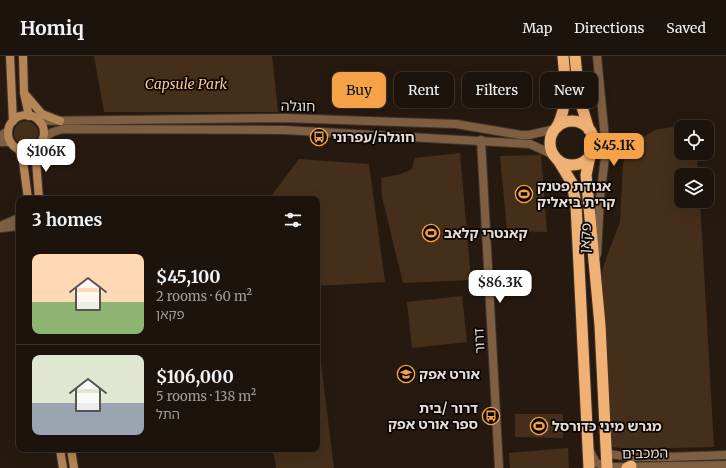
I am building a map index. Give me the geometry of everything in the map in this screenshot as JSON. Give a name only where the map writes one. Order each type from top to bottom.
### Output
[{"type":"highway","points":[[563,56],[566,97],[563,115],[550,143],[556,157],[572,184],[576,205],[589,468]]},
{"type":"highway","points":[[575,56],[579,97],[594,143],[586,175],[600,324],[607,467]]},
{"type":"highway","points":[[556,128],[565,122],[574,121],[585,125],[590,130]]},
{"type":"highway","points":[[556,157],[566,164],[576,165],[582,163],[590,156]]},
{"type":"main road","points":[[10,56],[13,121],[8,131],[10,142],[18,150],[23,161],[28,196]]},
{"type":"main road","points":[[23,56],[24,93],[29,116]]},
{"type":"main road","points":[[24,93],[38,111],[47,117],[60,121]]},
{"type":"main road","points":[[13,121],[23,116],[29,116],[38,121],[42,126],[43,138],[35,148],[27,151],[18,150]]},
{"type":"main road","points":[[35,148],[39,196]]},
{"type":"main road","points":[[60,452],[63,468]]},
{"type":"main road","points":[[71,452],[74,468]]},
{"type":"street","name":"פקאן","points":[[596,279],[600,198],[606,149],[597,56]]},
{"type":"street","name":"חוגלה","points":[[38,121],[284,118],[456,124],[521,135],[530,135],[556,128]]},
{"type":"street","name":"חוגלה","points":[[43,138],[53,132],[63,129],[285,130],[530,144],[556,157]]},
{"type":"street","points":[[0,136],[8,131]]},
{"type":"street","name":"דרור","points":[[481,140],[499,468]]},
{"type":"street","points":[[0,142],[10,142]]},
{"type":"street","points":[[0,227],[16,219]]},
{"type":"street","points":[[0,227],[16,226]]},
{"type":"street","name":"המכבים","points":[[588,434],[592,458],[599,465],[607,467],[726,465]]},
{"type":"street","name":"המכבים","points":[[607,452],[612,456],[632,457],[726,455]]},
{"type":"green space","name":"Capsule Park","points":[[94,56],[272,56],[278,112],[104,112]]},
{"type":"green space","points":[[26,121],[35,124],[38,133],[35,142],[26,145],[17,142],[14,133],[17,124]]},
{"type":"green space","points":[[674,127],[674,160],[697,160],[698,168],[674,168],[674,208],[700,208],[714,447],[630,449],[612,447],[600,284],[604,264],[620,222],[623,163],[631,144],[655,130]]},
{"type":"green space","points":[[460,153],[471,280],[403,283],[382,197],[381,178],[401,174],[412,169],[415,158]]},
{"type":"green space","name":"אגודת פטנק קרית ביאליק","points":[[541,155],[547,232],[507,231],[500,156]]},
{"type":"green space","points":[[299,159],[369,164],[385,282],[320,286],[320,196],[271,196]]},
{"type":"green space","points":[[462,296],[467,342],[412,348],[407,302]]},
{"type":"green space","points":[[320,355],[334,468],[276,468],[273,452],[320,452]]},
{"type":"green space","name":"מגרש מיני כדורסל","points":[[515,414],[563,414],[563,438],[515,437]]},
{"type":"green space","points":[[568,448],[569,468],[510,468],[509,453]]},
{"type":"place","name":"חוגלה/עפרוני","points":[[319,137]]},
{"type":"place","name":"אגודת פטנק קרית ביאליק","points":[[524,194]]},
{"type":"place","name":"קאנטרי קלאב","points":[[431,233]]},
{"type":"place","name":"אורט אפק","points":[[406,374]]},
{"type":"place","name":"דרור /בית ספר אורט אפק","points":[[491,416]]},
{"type":"place","name":"מגרש מיני כדורסל","points":[[539,426]]}]
